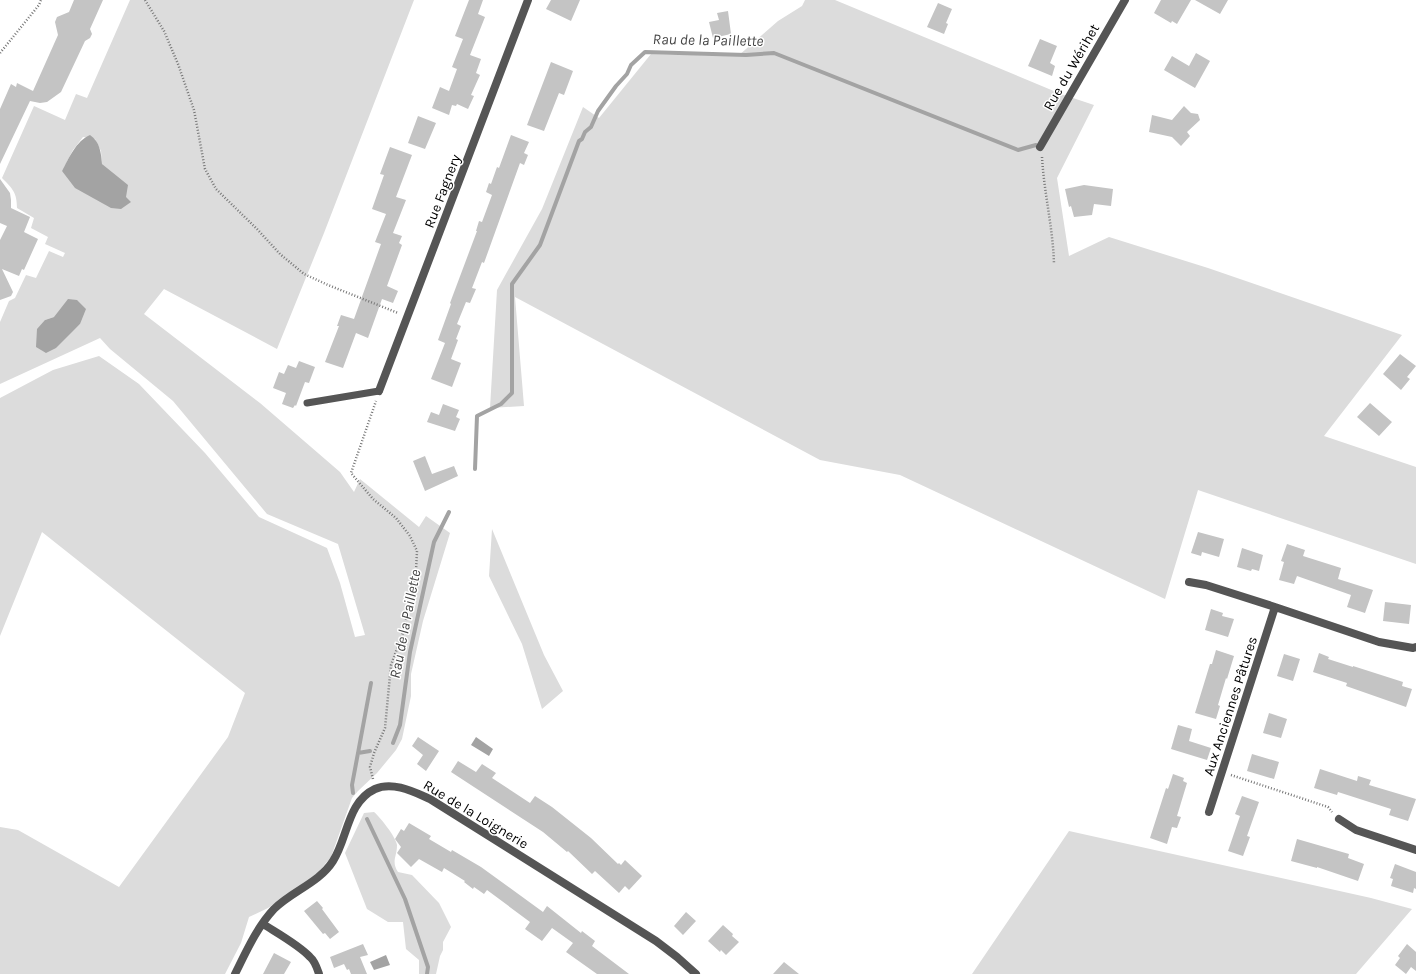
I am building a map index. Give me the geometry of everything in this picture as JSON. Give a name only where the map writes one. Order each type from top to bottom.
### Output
[{"type":"street","name":"Rue Fagnery","points":[[379,391],[528,0]]},
{"type":"street","name":"Rue du Wérihet","points":[[1040,147],[1125,0]]},
{"type":"street","points":[[1189,582],[1206,585],[1276,607],[1379,642],[1413,648],[1416,647]]},
{"type":"street","name":"Aux Anciennes Pâtures","points":[[1209,812],[1276,607]]},
{"type":"street","name":"Rue de la Loignerie","points":[[375,789],[389,787],[398,788],[412,791],[430,799],[656,941],[696,974]]},
{"type":"street","points":[[235,974],[251,941],[274,909],[321,875],[333,862],[340,849],[355,808],[363,797],[375,789]]},
{"type":"street","points":[[1339,819],[1356,830],[1416,850]]},
{"type":"street","points":[[263,924],[282,935],[310,957],[319,974]]},
{"type":"lane","points":[[307,403],[379,391]]},
{"type":"path","points":[[0,53],[39,5],[41,0]]},
{"type":"path","points":[[145,0],[164,31],[178,64],[194,110],[205,169],[216,189],[280,254],[304,274],[408,317]]},
{"type":"path","points":[[1040,147],[1054,243],[1054,264]]},
{"type":"path","points":[[375,789],[370,767],[384,728],[391,665],[404,630],[416,572],[417,550],[410,536],[396,518],[373,499],[351,473],[365,428],[379,391]]},
{"type":"path","points":[[1222,772],[1328,807],[1339,819]]},
{"type":"shaded area","points":[[130,0],[414,0],[324,233],[277,349],[164,289],[144,314],[260,403],[340,472],[354,492],[360,479],[419,527],[426,516],[450,533],[423,621],[411,674],[411,696],[402,739],[396,750],[377,773],[352,798],[331,857],[316,875],[268,908],[249,917],[241,943],[225,974],[0,974],[0,827],[18,830],[119,887],[228,737],[245,693],[42,532],[0,636],[0,398],[53,370],[99,356],[139,384],[205,453],[259,517],[327,548],[340,583],[355,637],[365,635],[338,544],[267,514],[173,401],[110,349],[100,338],[0,384],[0,322],[9,301],[15,298],[26,275],[36,278],[49,251],[63,257],[65,253],[45,244],[48,237],[31,228],[34,218],[17,208],[14,192],[2,178],[34,106],[65,120],[76,94],[87,98]],"holes":[[[83,137],[95,139],[101,151],[102,164],[126,197],[62,171],[73,150]],[[54,317],[80,324],[68,335],[45,320]]]},
{"type":"shaded area","points":[[805,0],[835,0],[1061,94],[1094,105],[1057,178],[1069,256],[1109,237],[1208,268],[1402,335],[1324,436],[1416,467],[1416,564],[1198,490],[1165,599],[900,475],[820,460],[515,297],[524,406],[490,408],[497,290],[542,209],[583,107],[599,118],[651,54],[738,56],[778,21],[802,6]]},
{"type":"shaded area","points":[[90,135],[98,144],[102,164],[128,185],[126,197],[131,202],[121,209],[111,208],[75,188],[62,171],[70,155],[77,146],[81,141]]},
{"type":"shaded area","points":[[68,299],[77,300],[86,309],[80,324],[56,348],[46,353],[36,347],[37,329],[45,320],[54,317]]},
{"type":"shaded area","points":[[492,529],[544,655],[563,691],[542,709],[522,644],[489,576]]},
{"type":"shaded area","points":[[476,737],[493,749],[489,756],[471,745]]},
{"type":"shaded area","points":[[374,812],[387,827],[396,841],[397,849],[395,865],[398,872],[412,875],[439,903],[451,927],[443,942],[443,950],[436,974],[419,974],[419,960],[406,949],[403,922],[388,922],[367,909],[345,853],[364,813]]},
{"type":"shaded area","points":[[1069,831],[1371,898],[1412,909],[1356,974],[972,974]]},
{"type":"shaded area","points":[[386,955],[390,965],[374,970],[370,962]]},
{"type":"building","points":[[74,0],[103,0],[90,29],[92,34],[90,38],[85,41],[61,92],[47,102],[40,103],[30,101],[0,164],[0,109],[11,84],[16,87],[17,83],[33,91],[58,35],[55,22],[57,17],[69,12]]},
{"type":"building","points":[[469,0],[483,0],[478,14],[485,17],[470,55],[481,59],[476,73],[480,75],[471,95],[474,96],[468,109],[457,104],[456,106],[452,105],[449,115],[432,108],[440,87],[449,91],[457,69],[452,67],[463,39],[455,36]]},
{"type":"building","points":[[551,0],[580,0],[571,21],[546,9]]},
{"type":"building","points":[[1161,0],[1191,0],[1177,24],[1172,21],[1171,23],[1154,13]]},
{"type":"building","points":[[1195,0],[1228,0],[1220,14]]},
{"type":"building","points":[[938,3],[952,9],[946,23],[948,24],[944,34],[927,27]]},
{"type":"building","points":[[728,11],[731,34],[713,38],[709,22],[719,20],[717,13]]},
{"type":"building","points":[[1040,39],[1057,46],[1050,63],[1055,66],[1052,76],[1028,66]]},
{"type":"building","points":[[1196,53],[1210,61],[1195,88],[1164,70],[1172,56],[1189,66]]},
{"type":"building","points":[[551,62],[573,71],[564,95],[559,93],[544,131],[527,125]]},
{"type":"building","points":[[1184,106],[1191,113],[1198,114],[1200,120],[1187,132],[1190,136],[1181,146],[1172,137],[1149,132],[1152,115],[1172,120]]},
{"type":"building","points":[[418,116],[436,123],[425,149],[408,143]]},
{"type":"building","points":[[511,135],[529,142],[524,153],[528,155],[524,165],[520,163],[484,263],[482,262],[472,288],[476,289],[470,303],[466,302],[457,324],[461,326],[451,359],[461,363],[452,387],[431,379],[445,343],[438,340],[477,231],[479,221],[482,222],[492,195],[486,192],[489,183],[491,184],[497,167],[499,168]]},
{"type":"building","points":[[390,147],[412,155],[396,197],[406,200],[393,233],[402,236],[399,243],[402,245],[387,286],[398,291],[393,303],[382,299],[368,338],[356,333],[343,368],[325,362],[339,326],[337,326],[341,315],[354,319],[381,244],[375,242],[386,214],[372,209],[384,175],[380,174]]},
{"type":"building","points":[[0,179],[10,193],[11,208],[30,217],[24,232],[38,239],[24,270],[22,269],[19,276],[2,269],[13,292],[11,296],[0,300],[0,240],[7,226],[0,223]]},
{"type":"building","points":[[1084,185],[1113,189],[1111,206],[1094,204],[1092,215],[1074,217],[1071,206],[1069,207],[1065,189]]},
{"type":"building","points":[[1400,354],[1416,366],[1407,377],[1410,379],[1401,390],[1383,374]]},
{"type":"building","points":[[299,361],[315,367],[309,383],[305,382],[296,406],[295,405],[293,408],[282,404],[286,393],[273,388],[279,372],[284,374],[288,365],[296,368]]},
{"type":"building","points":[[1370,403],[1392,422],[1379,436],[1357,417]]},
{"type":"building","points":[[443,404],[459,410],[456,417],[460,419],[455,431],[427,422],[431,412],[439,415]]},
{"type":"building","points":[[425,456],[432,474],[454,466],[458,476],[425,491],[413,461]]},
{"type":"building","points":[[1198,532],[1224,539],[1219,557],[1202,552],[1201,556],[1191,553]]},
{"type":"building","points":[[1287,544],[1305,550],[1303,556],[1341,568],[1338,579],[1373,590],[1365,613],[1347,607],[1351,595],[1297,576],[1294,584],[1279,580],[1284,562],[1281,561]]},
{"type":"building","points":[[1242,548],[1263,555],[1259,571],[1252,569],[1251,571],[1237,567]]},
{"type":"building","points":[[1385,602],[1411,605],[1409,624],[1383,621]]},
{"type":"building","points":[[1211,609],[1223,613],[1222,616],[1234,619],[1228,637],[1205,630]]},
{"type":"building","points":[[1216,650],[1234,656],[1218,705],[1220,706],[1216,719],[1195,713],[1210,664],[1212,664]]},
{"type":"building","points":[[1319,653],[1329,657],[1328,659],[1403,682],[1402,686],[1412,689],[1406,707],[1346,686],[1347,683],[1313,672]]},
{"type":"building","points":[[1284,654],[1300,659],[1293,681],[1277,676]]},
{"type":"building","points":[[1269,713],[1287,719],[1281,738],[1263,733]]},
{"type":"building","points":[[1178,725],[1192,729],[1189,741],[1211,748],[1207,760],[1171,749]]},
{"type":"building","points":[[418,737],[439,751],[426,771],[417,764],[423,755],[412,746]]},
{"type":"building","points":[[1252,754],[1279,762],[1274,779],[1247,771]]},
{"type":"building","points":[[458,761],[476,772],[482,764],[496,773],[492,778],[530,803],[535,796],[552,807],[591,838],[618,864],[619,863],[621,865],[625,860],[642,876],[629,890],[625,886],[619,893],[595,871],[592,874],[568,851],[567,852],[543,832],[451,772]]},
{"type":"building","points":[[1320,769],[1357,781],[1358,776],[1371,780],[1369,785],[1416,799],[1408,821],[1389,815],[1391,809],[1338,792],[1337,795],[1314,788]]},
{"type":"building","points":[[1173,774],[1184,778],[1183,781],[1187,783],[1177,816],[1181,817],[1177,828],[1172,827],[1167,844],[1150,838],[1166,788],[1168,789]]},
{"type":"building","points":[[1242,796],[1259,802],[1247,836],[1250,837],[1243,856],[1228,851],[1240,816],[1235,814]]},
{"type":"building","points":[[409,823],[431,836],[429,839],[451,852],[452,850],[481,867],[543,912],[547,906],[581,933],[582,931],[595,941],[592,946],[629,974],[597,974],[566,952],[573,943],[552,928],[542,941],[525,929],[530,922],[487,890],[484,894],[474,887],[473,889],[464,882],[465,881],[444,868],[442,872],[419,859],[411,867],[397,853],[401,847],[395,839],[401,829],[404,831]]},
{"type":"building","points":[[1297,839],[1349,854],[1348,858],[1364,864],[1358,881],[1317,867],[1291,861]]},
{"type":"building","points":[[1395,864],[1416,872],[1416,889],[1414,888],[1413,893],[1391,886],[1393,879],[1390,878]]},
{"type":"building","points":[[317,901],[339,932],[330,939],[325,933],[323,934],[304,911]]},
{"type":"building","points":[[686,912],[696,921],[683,935],[674,926]]},
{"type":"building","points":[[723,925],[739,942],[726,955],[721,950],[720,952],[708,941]]},
{"type":"building","points":[[363,944],[368,955],[360,957],[367,974],[351,974],[349,969],[347,970],[344,964],[334,968],[330,957]]},
{"type":"building","points":[[1407,944],[1416,952],[1416,971],[1411,967],[1406,974],[1395,965],[1400,958],[1398,956]]},
{"type":"building","points":[[274,953],[291,962],[284,974],[263,974]]},
{"type":"building","points":[[784,962],[799,974],[773,974]]},
{"type":"waterway","name":"Rau de la Paillette","points":[[475,469],[477,416],[501,404],[512,393],[512,284],[540,245],[579,141],[582,139],[585,132],[591,127],[598,111],[616,86],[627,74],[631,65],[645,52],[746,55],[774,53],[1018,150],[1036,145]]},
{"type":"waterway","name":"Rau de la Paillette","points":[[393,743],[400,725],[410,652],[434,542],[449,512]]},
{"type":"waterway","name":"Rau de la Paillette","points":[[353,793],[352,785],[371,683]]},
{"type":"waterway","name":"Rau de la Paillette","points":[[358,753],[370,751]]},
{"type":"waterway","name":"Rau de la Paillette","points":[[367,819],[405,899],[428,967],[427,974]]}]
